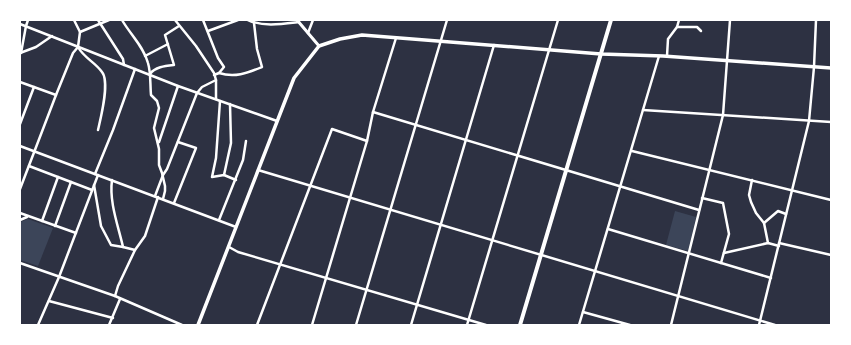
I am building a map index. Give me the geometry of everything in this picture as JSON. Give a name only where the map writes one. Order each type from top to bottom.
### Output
[{"type":"main road","points":[[520,325],[611,20]]},
{"type":"main road","points":[[198,325],[294,78],[319,46],[340,39],[362,35],[494,44],[601,54],[659,56],[831,68]]},
{"type":"street","points":[[20,53],[28,20]]},
{"type":"street","points":[[20,189],[73,53],[78,47],[80,32],[74,20]]},
{"type":"street","points":[[98,20],[123,59],[124,65]]},
{"type":"street","points":[[80,32],[109,20]]},
{"type":"street","points":[[122,20],[145,56],[150,75],[151,95],[157,101],[159,108],[154,128],[158,143],[159,165],[163,175],[165,191],[163,199]]},
{"type":"street","points":[[175,20],[196,46],[214,75],[216,80],[216,99]]},
{"type":"street","points":[[203,20],[218,58],[224,67],[219,73],[214,75]]},
{"type":"street","points":[[208,31],[238,20]]},
{"type":"street","points":[[248,20],[254,23],[266,24],[298,21],[319,46]]},
{"type":"street","points":[[308,33],[313,20]]},
{"type":"street","points":[[356,325],[446,20]]},
{"type":"street","points":[[467,325],[558,20]]},
{"type":"street","points":[[667,57],[668,39],[677,27],[679,20]]},
{"type":"street","points":[[671,325],[723,115],[730,20]]},
{"type":"street","points":[[759,325],[809,121],[814,67],[816,20]]},
{"type":"street","points":[[219,73],[238,75],[262,67],[256,49],[254,23]]},
{"type":"street","points":[[20,24],[196,93],[277,122]]},
{"type":"street","points":[[150,75],[153,70],[160,67],[174,65],[165,35],[179,26]]},
{"type":"street","points":[[677,27],[697,27],[701,31]]},
{"type":"street","points":[[20,53],[36,47],[52,36]]},
{"type":"street","points":[[312,325],[367,141],[373,112],[396,38]]},
{"type":"street","points":[[145,56],[168,44]]},
{"type":"street","points":[[411,325],[494,44]]},
{"type":"street","points":[[78,47],[81,53],[102,72],[104,76],[104,97],[98,130]]},
{"type":"street","points":[[579,325],[659,56]]},
{"type":"street","points":[[38,325],[76,233],[135,69]]},
{"type":"street","points":[[115,296],[118,286],[135,250],[145,236],[163,175],[178,142],[196,93],[216,80]]},
{"type":"street","points":[[20,82],[56,95]]},
{"type":"street","points":[[158,143],[178,86]]},
{"type":"street","points":[[20,124],[34,87]]},
{"type":"street","points":[[220,101],[216,158],[212,177],[224,175],[236,180]]},
{"type":"street","points":[[224,175],[231,143],[230,104]]},
{"type":"street","points":[[643,110],[831,122]]},
{"type":"street","points":[[373,112],[699,210]]},
{"type":"street","points":[[257,325],[332,129],[367,141]]},
{"type":"street","points":[[219,220],[243,160],[246,141]]},
{"type":"street","points":[[174,203],[196,148],[178,142]]},
{"type":"street","points":[[20,146],[236,227]]},
{"type":"street","points":[[631,151],[831,200]]},
{"type":"street","points":[[29,166],[92,190]]},
{"type":"street","points":[[258,170],[540,256],[775,325]]},
{"type":"street","points":[[42,221],[58,177]]},
{"type":"street","points":[[112,180],[110,189],[123,246]]},
{"type":"street","points":[[752,180],[749,194],[750,202],[756,214],[764,223],[768,243]]},
{"type":"street","points":[[54,226],[71,182]]},
{"type":"street","points":[[94,185],[101,226],[111,245],[123,246],[135,250]]},
{"type":"street","points":[[702,198],[723,204],[730,234],[721,263]]},
{"type":"street","points":[[764,223],[778,212],[786,214]]},
{"type":"street","points":[[20,214],[76,233]]},
{"type":"street","points":[[20,220],[28,216]]},
{"type":"street","points":[[608,230],[771,278]]},
{"type":"street","points":[[724,253],[768,243],[831,255]]},
{"type":"street","points":[[229,247],[238,252],[486,325]]},
{"type":"street","points":[[20,263],[115,296],[182,325]]},
{"type":"street","points":[[109,325],[120,299]]},
{"type":"street","points":[[49,301],[113,318]]},
{"type":"street","points":[[583,312],[630,325]]},
{"type":"shaded area","points":[[675,211],[696,217],[688,251],[666,245]]},
{"type":"shaded area","points":[[28,219],[53,228],[38,266],[20,260],[20,222]]}]
